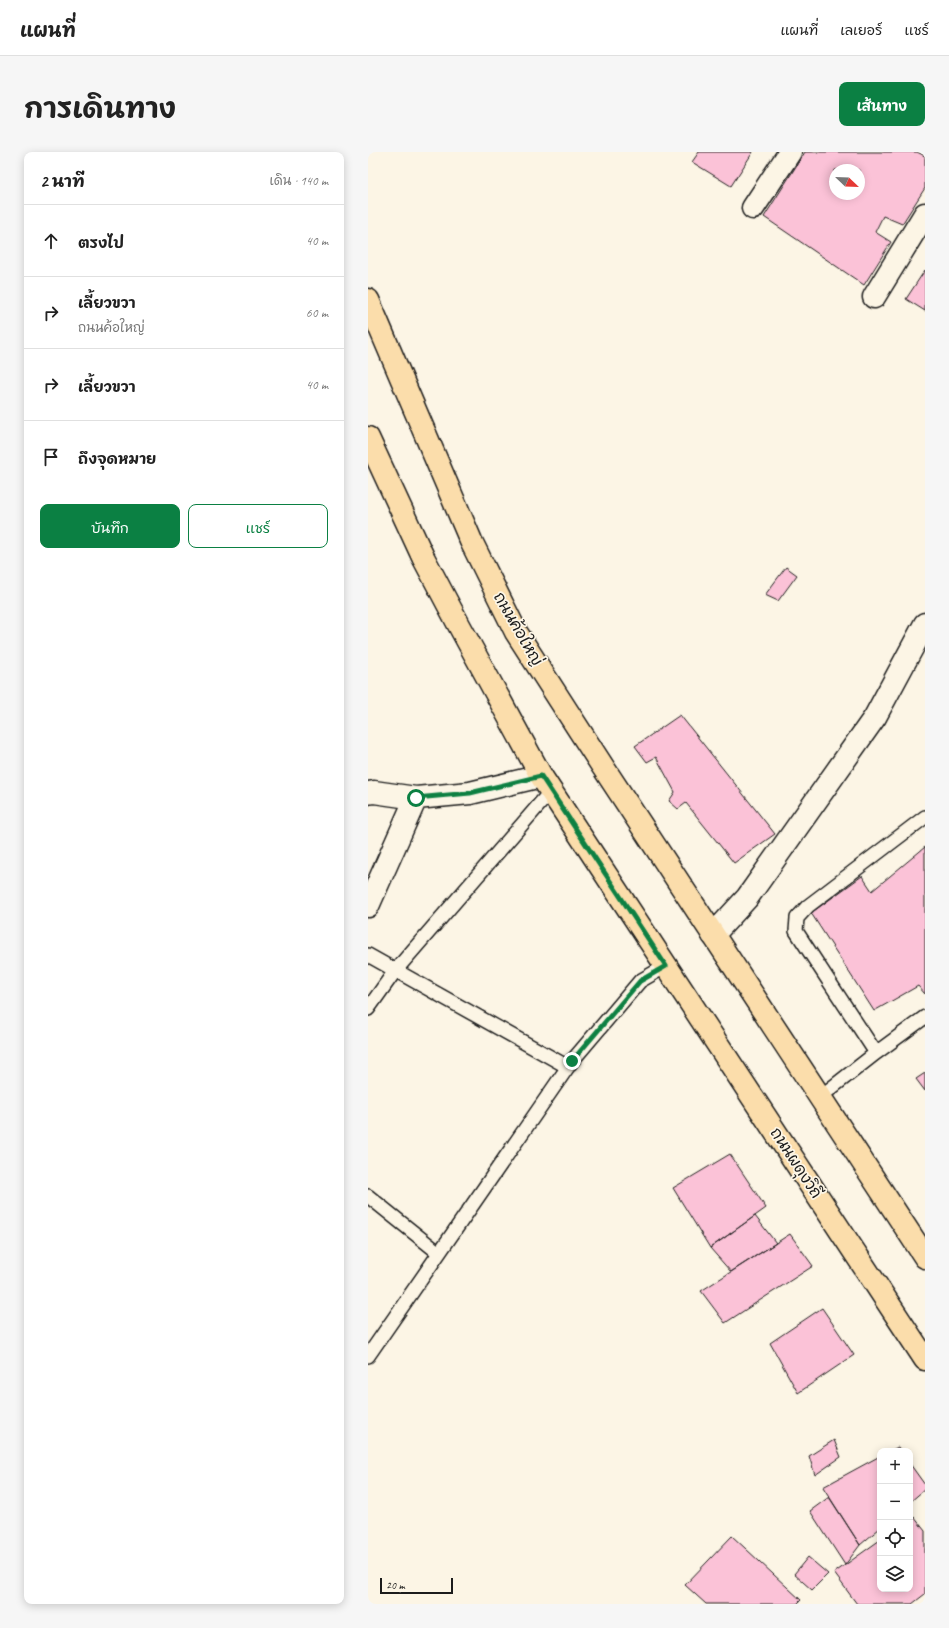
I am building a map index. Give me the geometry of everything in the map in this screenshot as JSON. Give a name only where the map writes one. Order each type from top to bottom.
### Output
[{"type":"main road","name":"ถนนค้อใหญ่","points":[[368,300],[471,541],[516,632],[713,935]]},
{"type":"main road","points":[[368,438],[423,556],[458,625],[546,784],[666,966]]},
{"type":"main road","points":[[713,935],[925,1257]]},
{"type":"main road","name":"ถนนผดุงวิถี","points":[[666,966],[925,1359]]},
{"type":"street","points":[[753,208],[790,152]]},
{"type":"street","points":[[874,297],[925,214]]},
{"type":"street","points":[[713,935],[747,898],[875,717],[925,624]]},
{"type":"street","points":[[368,793],[374,792],[416,798],[546,784]]},
{"type":"street","points":[[368,906],[416,798]]},
{"type":"lane","points":[[368,1009],[395,971],[546,784]]},
{"type":"lane","points":[[876,1053],[796,931],[797,918],[808,906],[925,817]]},
{"type":"lane","points":[[368,955],[568,1067]]},
{"type":"lane","points":[[368,1356],[568,1067],[640,981],[666,966]]},
{"type":"lane","points":[[820,1097],[925,1017]]},
{"type":"lane","points":[[368,1196],[439,1253]]},
{"type":"building","points":[[699,152],[753,152],[731,186],[692,162]]},
{"type":"building","points":[[805,152],[917,152],[925,156],[925,188],[902,224],[883,216],[875,232],[891,242],[864,285],[764,217]]},
{"type":"building","points":[[925,270],[925,311],[906,299]]},
{"type":"building","points":[[786,567],[797,575],[778,601],[765,595]]},
{"type":"building","points":[[680,715],[775,834],[734,863],[686,803],[678,809],[669,801],[675,792],[656,757],[647,762],[635,746]]},
{"type":"building","points":[[925,847],[925,994],[918,986],[874,1011],[811,913],[862,876],[872,891]]},
{"type":"building","points":[[925,1073],[925,1091],[916,1079]]},
{"type":"building","points":[[730,1154],[766,1208],[710,1248],[673,1188]]},
{"type":"building","points":[[755,1216],[776,1243],[731,1272],[710,1248]]},
{"type":"building","points":[[790,1234],[813,1266],[725,1323],[701,1291]]},
{"type":"building","points":[[822,1308],[854,1355],[798,1393],[770,1343]]},
{"type":"building","points":[[834,1440],[841,1457],[815,1475],[809,1456]]},
{"type":"building","points":[[877,1458],[877,1531],[860,1545],[823,1487]]},
{"type":"building","points":[[913,1468],[925,1485],[925,1489],[913,1499]]},
{"type":"building","points":[[829,1497],[860,1545],[845,1565],[810,1511]]},
{"type":"building","points":[[913,1518],[925,1531],[925,1594],[912,1604],[857,1604],[834,1573],[877,1542],[877,1592],[913,1592]]},
{"type":"building","points":[[732,1536],[801,1600],[797,1604],[706,1604],[685,1585]]},
{"type":"building","points":[[808,1557],[828,1574],[812,1590],[794,1574]]},
{"type":"route","points":[[416,798],[470,793],[541,776],[666,966],[640,981],[572,1061]]}]
